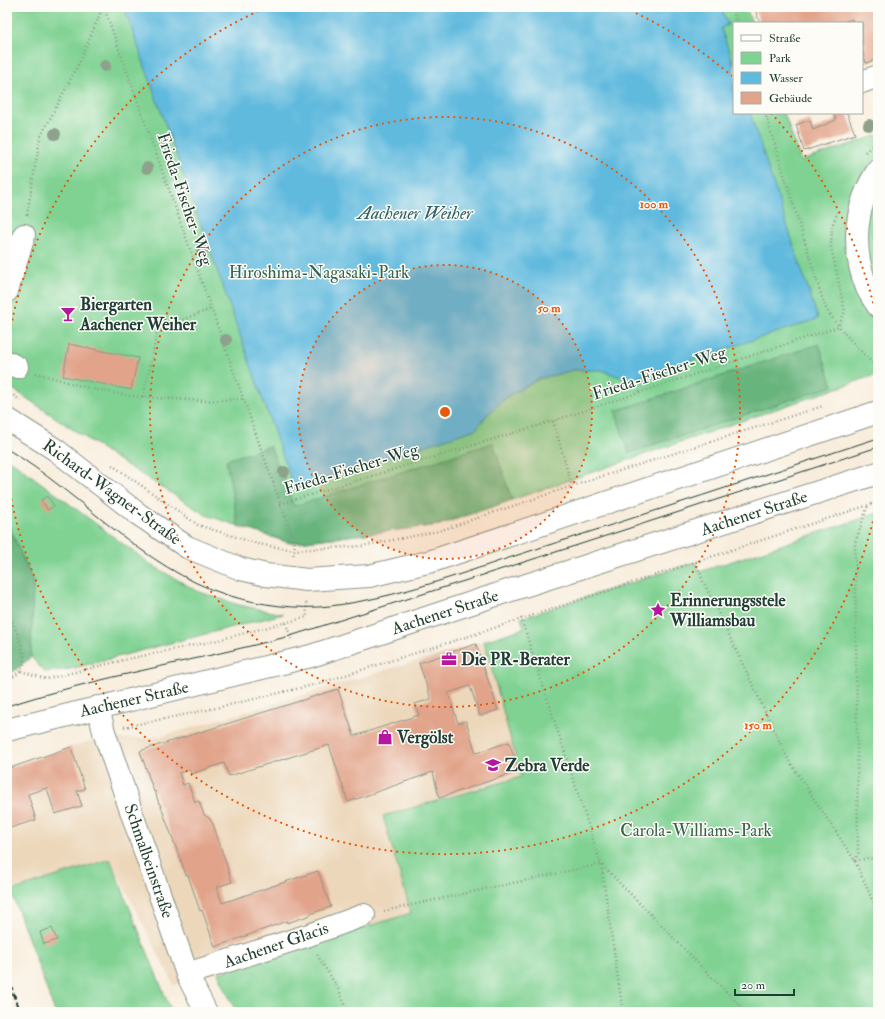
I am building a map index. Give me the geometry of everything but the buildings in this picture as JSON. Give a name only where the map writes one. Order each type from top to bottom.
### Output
[{"type":"main road","points":[[863,82],[878,76]]},
{"type":"main road","points":[[878,170],[865,193],[858,217],[856,241],[859,266],[867,290],[878,306]]},
{"type":"main road","points":[[7,291],[24,235]]},
{"type":"main road","name":"Richard-Wagner-Straße","points":[[7,419],[56,450],[138,514],[187,547],[241,569],[266,575],[307,580],[369,576],[432,561],[878,412]]},
{"type":"main road","name":"Aachener Straße","points":[[7,730],[311,656],[504,592],[878,473]]},
{"type":"main road","name":"Schmalbeinstraße","points":[[98,708],[104,732],[188,974],[206,1012]]},
{"type":"main road","name":"Aachener Glacis","points":[[188,974],[309,935],[364,915]]},
{"type":"path","points":[[24,235],[40,138],[80,61],[103,7]]},
{"type":"path","name":"Frieda-Fischer-Weg","points":[[103,7],[280,504],[553,421],[838,327]]},
{"type":"path","points":[[732,7],[736,22]]},
{"type":"path","points":[[765,114],[825,308],[838,327],[878,369]]},
{"type":"path","points":[[832,226],[831,247],[845,312],[838,327]]},
{"type":"path","points":[[143,397],[158,329],[211,309]]},
{"type":"path","points":[[12,365],[84,387],[130,396],[203,401],[242,399]]},
{"type":"path","points":[[7,391],[26,404]]},
{"type":"path","points":[[109,463],[198,525],[258,544],[294,550],[362,546],[439,531],[572,486],[826,406]]},
{"type":"path","points":[[553,421],[572,486]]},
{"type":"path","points":[[104,732],[212,709],[317,684],[482,632],[878,502]]},
{"type":"path","points":[[280,504],[295,544],[294,550]]},
{"type":"path","points":[[855,861],[858,853],[856,543],[868,506]]},
{"type":"path","points":[[696,562],[703,581],[788,759],[855,861],[878,913]]},
{"type":"path","points":[[20,671],[46,679],[307,617],[306,597]]},
{"type":"path","points":[[7,611],[20,640],[25,659],[20,671],[7,680]]},
{"type":"path","points":[[521,618],[601,864],[623,1012]]},
{"type":"path","points":[[855,861],[868,858],[878,860]]},
{"type":"path","points":[[364,915],[601,864]]},
{"type":"path","points":[[601,864],[746,1012]]},
{"type":"path","points":[[318,958],[338,988],[348,1012]]},
{"type":"shaded area","points":[[484,641],[522,777],[384,816],[411,913],[174,985],[110,859],[11,891],[7,879],[7,767],[94,740],[160,737]]},
{"type":"green space","name":"Hiroshima-Nagasaki-Park","points":[[7,7],[746,7],[752,22],[733,22],[733,114],[784,114],[801,161],[878,135],[878,374],[439,525],[290,543],[206,515],[114,457],[7,385]]},
{"type":"green space","points":[[819,344],[833,386],[629,453],[615,411]]},
{"type":"green space","points":[[493,443],[512,500],[439,525],[290,543],[238,526],[226,460],[270,446],[294,506]]},
{"type":"green space","points":[[7,461],[13,462],[150,564],[197,591],[239,605],[283,614],[70,669],[45,672],[31,657],[33,583],[7,521]]},
{"type":"green space","name":"Carola-Williams-Park","points":[[878,513],[878,1012],[236,1012],[218,973],[411,913],[383,816],[521,777],[484,641],[524,628],[521,618],[696,562],[699,572]]},
{"type":"green space","points":[[7,521],[33,582],[31,657],[7,677]]},
{"type":"green space","points":[[110,859],[172,1012],[55,1012],[11,891]]},
{"type":"water","name":"Aachener Weiher","points":[[124,7],[721,7],[728,25],[721,28],[733,63],[733,114],[750,114],[818,319],[629,380],[601,370],[574,370],[539,379],[508,396],[487,415],[476,429],[294,488]]},
{"type":"tram line","points":[[7,449],[61,487],[140,549],[167,567],[196,583],[227,595],[252,602],[278,606],[317,607],[380,597],[430,584],[878,438]]},
{"type":"tram line","points":[[7,706],[42,695],[113,677],[290,636],[578,545],[878,447]]},
{"type":"railway","points":[[7,976],[20,1012]]},
{"type":"place","name":"Biergarten Aachener Weiher","points":[[68,314]]},
{"type":"place","name":"Erinnerungsstele Williamsbau","points":[[658,610]]},
{"type":"place","name":"Die PR-Berater","points":[[449,659]]},
{"type":"place","name":"Vergölst","points":[[385,737]]},
{"type":"place","name":"Zebra Verde","points":[[493,765]]}]
